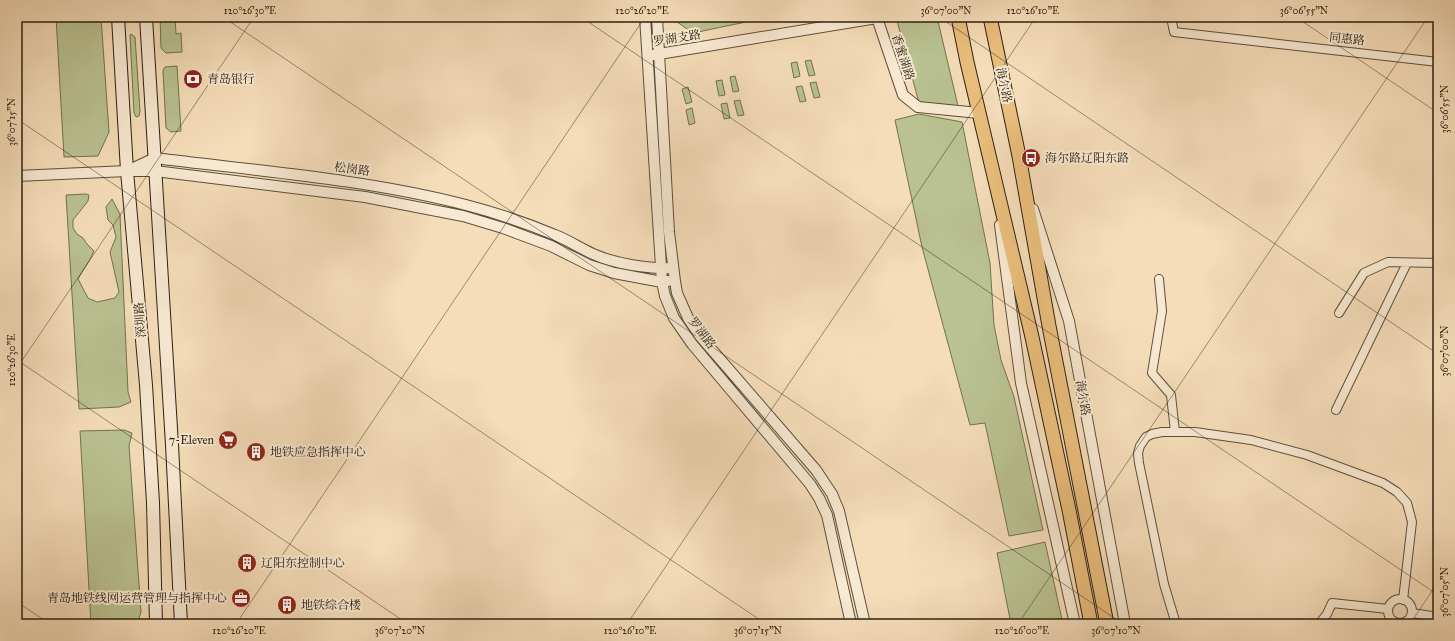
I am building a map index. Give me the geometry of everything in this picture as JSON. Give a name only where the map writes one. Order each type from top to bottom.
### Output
[{"type":"main road","name":"深圳路","points":[[118,17],[127,170],[147,408],[153,503],[155,618]]},
{"type":"main road","name":"深圳路","points":[[146,17],[172,445],[181,624]]},
{"type":"main road","points":[[952,17],[967,62]]},
{"type":"main road","points":[[958,17],[967,62],[1032,337],[1069,510],[1091,624]]},
{"type":"main road","name":"海尔路","points":[[990,17],[1023,176],[1049,326],[1107,624]]},
{"type":"main road","points":[[995,17],[998,58]]},
{"type":"street","name":"罗湖路","points":[[645,17],[661,269],[665,296],[674,318],[692,344],[810,484],[819,498],[827,516],[851,624]]},
{"type":"street","points":[[657,17],[669,232],[674,281],[677,293],[688,318],[700,336],[816,470],[832,494],[839,511],[865,624]]},
{"type":"street","name":"同惠路","points":[[1170,17],[1174,32],[1438,62]]},
{"type":"street","name":"罗湖支路","points":[[647,55],[877,18]]},
{"type":"street","name":"香蜜湖路","points":[[877,18],[902,95],[918,107],[979,113]]},
{"type":"street","points":[[127,170],[155,158]]},
{"type":"street","name":"松岗路","points":[[155,158],[365,184],[465,204],[506,216],[556,235],[594,254],[616,261],[661,269],[673,268]]},
{"type":"street","points":[[17,176],[127,170],[155,171],[365,197],[463,216],[503,228],[551,246],[589,265],[614,273],[662,282],[674,281]]},
{"type":"street","points":[[994,175],[1020,383],[1075,624]]},
{"type":"street","name":"海尔路","points":[[1023,176],[1069,321],[1125,624]]},
{"type":"street","points":[[1339,313],[1364,273],[1388,262],[1438,264]]},
{"type":"street","points":[[1336,410],[1407,263]]},
{"type":"street","points":[[1159,279],[1162,310],[1152,373],[1171,395],[1175,432]]},
{"type":"street","points":[[1176,624],[1164,584],[1138,463],[1140,446],[1146,438],[1152,434],[1162,432],[1195,432],[1251,440],[1307,455],[1383,483],[1397,492],[1407,503],[1412,522],[1403,600]]},
{"type":"street","points":[[1399,599],[1410,605],[1412,613],[1406,622],[1398,624],[1389,617],[1388,609],[1392,602],[1399,599]]},
{"type":"street","points":[[1319,624],[1327,614],[1332,602],[1388,609]]},
{"type":"street","points":[[1412,613],[1438,617]]},
{"type":"street","points":[[151,624],[155,618]]},
{"type":"green space","points":[[56,17],[101,17],[109,132],[98,156],[64,157]]},
{"type":"green space","points":[[160,17],[175,17],[176,34],[181,33],[182,52],[166,53],[161,48]]},
{"type":"green space","points":[[670,17],[770,17],[693,33]]},
{"type":"green space","points":[[896,17],[937,17],[958,106],[919,103]]},
{"type":"green space","points":[[131,34],[135,37],[140,111],[139,116],[136,117],[134,113]]},
{"type":"green space","points":[[811,60],[815,75],[809,76],[805,61]]},
{"type":"green space","points":[[797,62],[800,76],[794,78],[791,63]]},
{"type":"green space","points":[[177,66],[181,131],[171,132],[166,128],[163,70],[165,67]]},
{"type":"green space","points":[[735,76],[739,91],[733,92],[730,77]]},
{"type":"green space","points":[[722,80],[725,95],[719,96],[716,81]]},
{"type":"green space","points":[[816,82],[820,97],[814,98],[810,83]]},
{"type":"green space","points":[[802,86],[806,101],[800,102],[796,87]]},
{"type":"green space","points":[[688,87],[692,102],[686,104],[682,89]]},
{"type":"green space","points":[[740,100],[744,115],[738,116],[734,101]]},
{"type":"green space","points":[[727,103],[730,118],[724,119],[721,104]]},
{"type":"green space","points":[[692,108],[695,123],[689,125],[686,110]]},
{"type":"green space","points":[[919,114],[962,122],[990,263],[994,325],[1001,360],[1014,397],[1043,530],[1009,536],[985,423],[970,425],[922,247],[895,120]]},
{"type":"green space","points":[[66,195],[89,195],[88,201],[73,220],[73,228],[94,251],[78,279],[88,298],[97,302],[115,298],[119,292],[110,252],[116,237],[113,225],[108,220],[106,207],[112,199],[120,214],[128,392],[131,402],[119,407],[79,409]]},
{"type":"green space","points":[[124,430],[132,433],[129,446],[141,612],[137,624],[91,624],[80,431]]},
{"type":"green space","points":[[1045,542],[1063,624],[1011,624],[997,553]]},
{"type":"place","name":"青岛银行","points":[[193,79]]},
{"type":"place","name":"海尔路辽阳东路","points":[[1031,158]]},
{"type":"place","name":"7-Eleven","points":[[228,440]]},
{"type":"place","name":"地铁应急指挥中心","points":[[256,452]]},
{"type":"place","name":"辽阳东控制中心","points":[[247,563]]},
{"type":"place","name":"青岛地铁线网运营管理与指挥中心","points":[[241,598]]},
{"type":"place","name":"地铁综合楼","points":[[287,605]]}]
